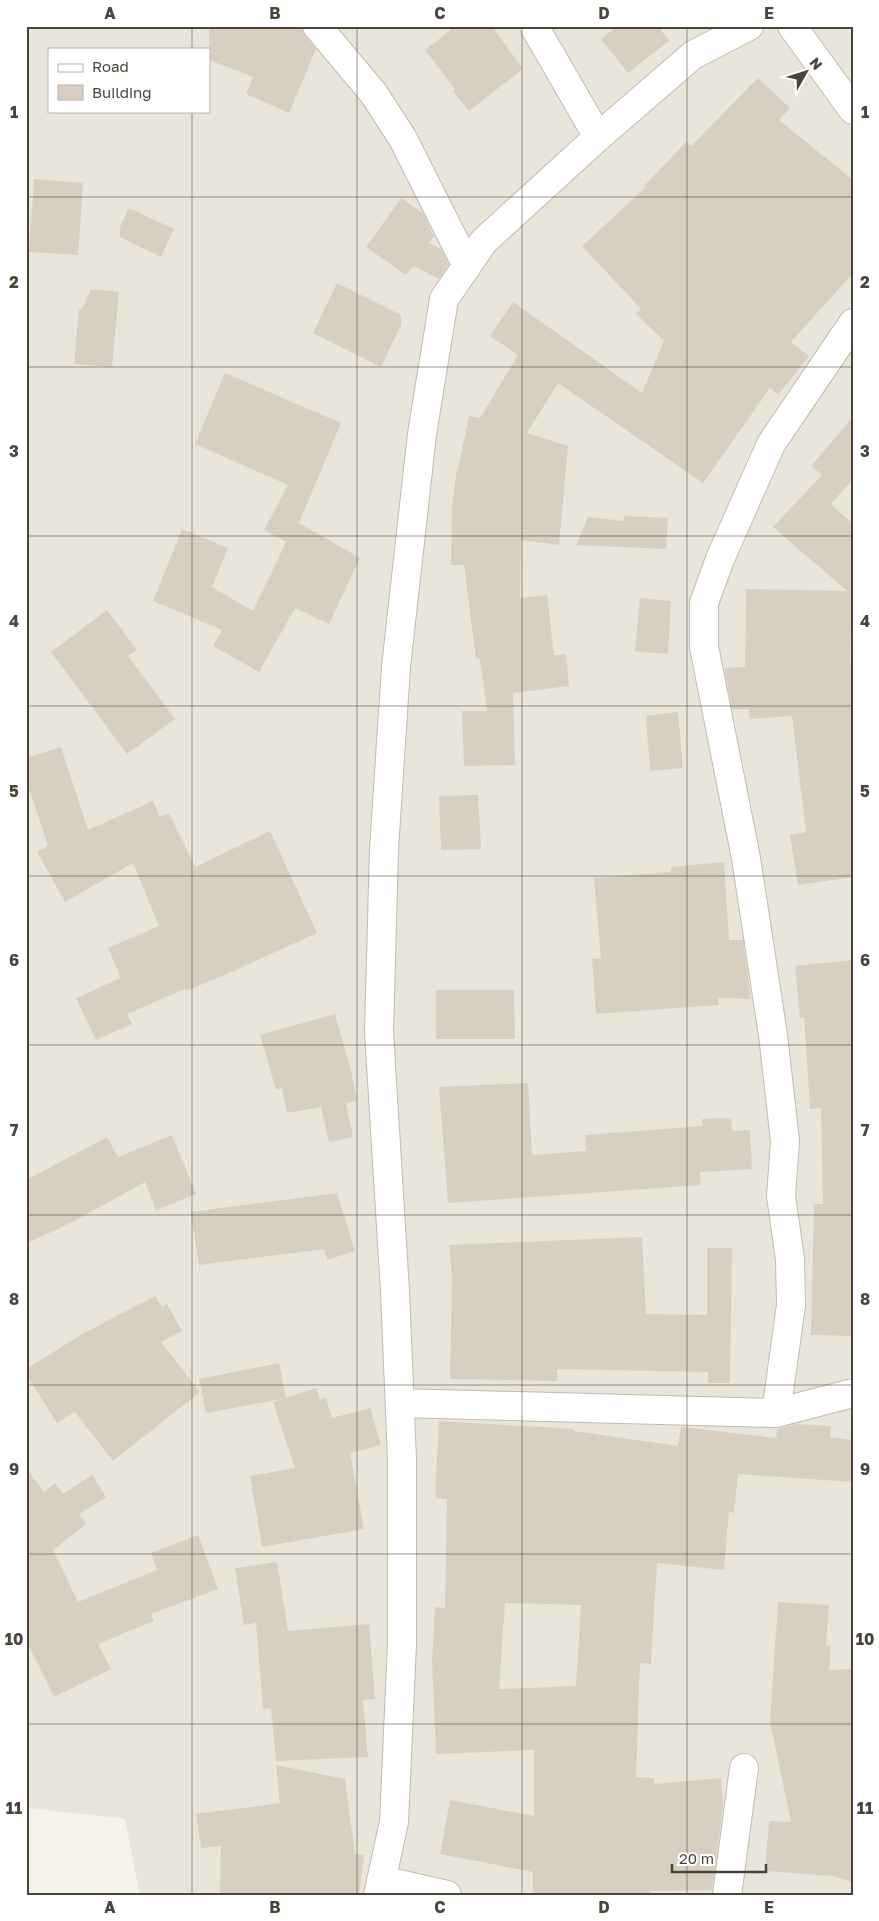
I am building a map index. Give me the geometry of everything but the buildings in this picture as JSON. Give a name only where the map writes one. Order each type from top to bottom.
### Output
[{"type":"street","points":[[317,26],[374,94],[403,138],[467,266]]},
{"type":"street","points":[[534,26],[598,137]]},
{"type":"street","points":[[447,1895],[379,1887],[394,1822],[402,1643],[402,1460],[400,1403],[379,1032],[384,849],[396,667],[422,434],[444,299],[484,241],[598,137],[693,55],[749,26]]},
{"type":"street","points":[[792,26],[853,110]]},
{"type":"street","points":[[776,1413],[791,1305],[790,1259],[780,1196],[785,1141],[773,1034],[746,858],[704,647],[704,603],[720,559],[771,444],[853,323]]},
{"type":"street","points":[[818,372],[853,357]]},
{"type":"street","points":[[400,1403],[776,1413],[853,1393]]},
{"type":"street","points":[[728,1895],[744,1768]]},
{"type":"shaded area","points":[[26,26],[853,26],[853,1895],[140,1895],[125,1819],[26,1808]]}]
